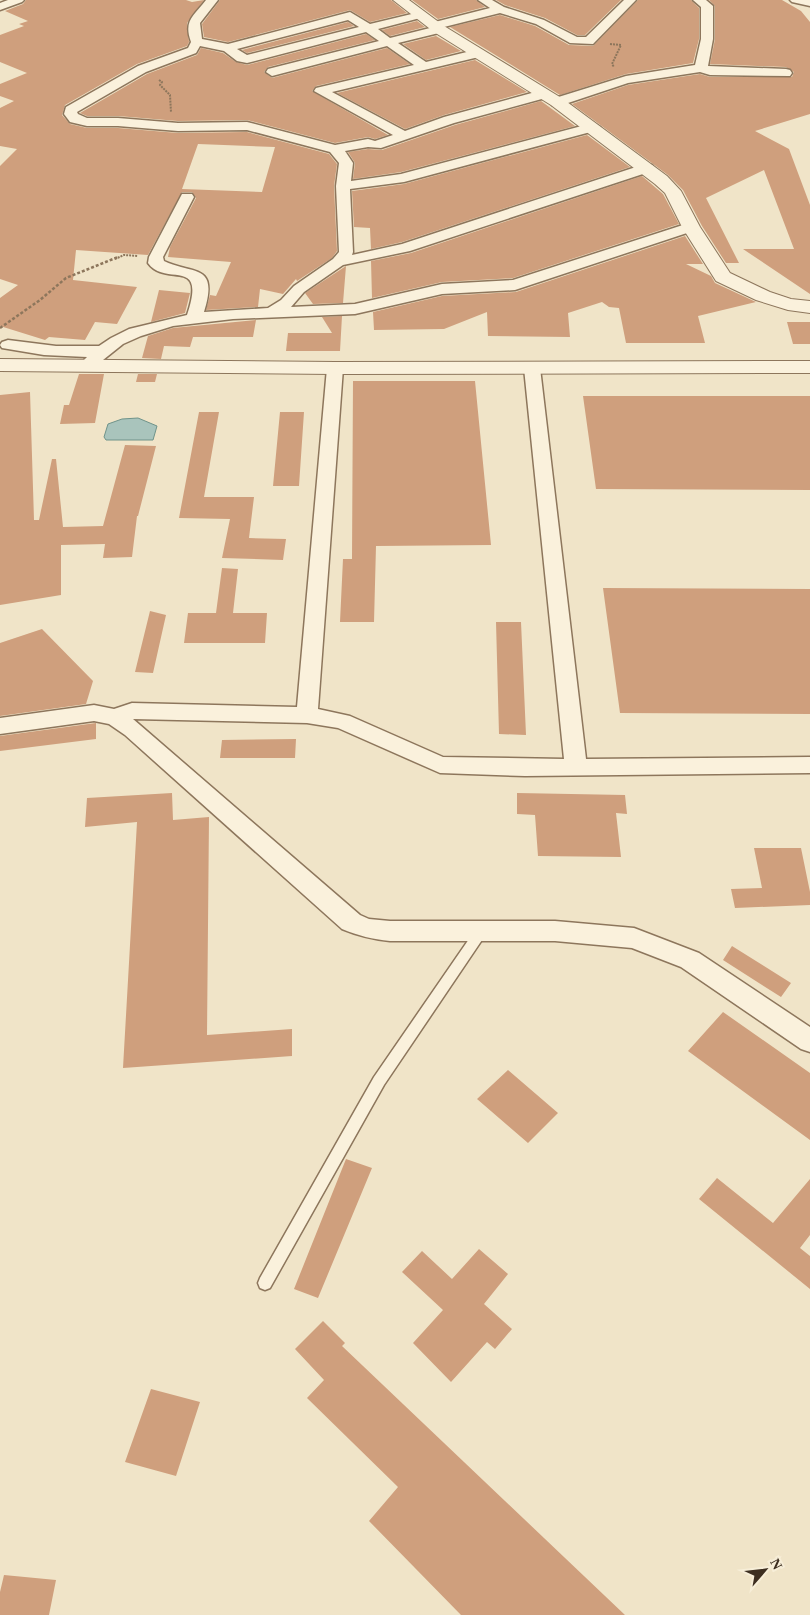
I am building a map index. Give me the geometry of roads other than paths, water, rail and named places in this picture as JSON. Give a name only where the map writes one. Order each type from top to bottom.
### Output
[{"type":"street","points":[[0,7],[18,0]]},
{"type":"street","points":[[197,42],[192,31],[194,21],[212,0]]},
{"type":"street","points":[[400,0],[437,27],[593,127],[647,168],[672,191],[691,227],[723,277],[763,296],[788,304],[810,307]]},
{"type":"street","points":[[484,0],[500,9],[540,22],[574,40],[589,40],[630,0]]},
{"type":"street","points":[[699,0],[707,6],[707,39],[701,68]]},
{"type":"street","points":[[796,0],[810,3]]},
{"type":"street","points":[[272,72],[389,42],[500,9]]},
{"type":"street","points":[[197,42],[228,48],[241,58],[247,59],[420,15]]},
{"type":"street","points":[[369,28],[424,66]]},
{"type":"street","points":[[197,42],[192,50],[142,69],[71,110],[70,114],[76,119],[87,122],[118,122],[178,127],[247,126],[335,149],[368,142],[376,144],[449,120],[626,80],[701,68],[710,71],[742,70],[786,73]]},
{"type":"street","points":[[403,135],[320,91],[478,53]]},
{"type":"street","points":[[343,186],[404,178],[413,174],[593,127]]},
{"type":"street","points":[[272,314],[288,303],[299,289],[338,262],[346,252],[343,186],[346,163],[335,149]]},
{"type":"street","points":[[338,262],[405,248],[647,168]]},
{"type":"street","points":[[187,197],[156,258],[156,263],[161,267],[192,273],[200,281],[202,291],[194,318]]},
{"type":"street","points":[[88,365],[115,342],[140,330],[194,318],[233,314],[272,314],[355,309],[442,288],[515,285],[691,227]]},
{"type":"street","points":[[105,351],[30,350],[4,342],[1,364],[335,368],[810,368]]},
{"type":"street","points":[[306,715],[335,368]]},
{"type":"street","points":[[532,368],[576,766]]},
{"type":"street","points":[[115,717],[140,711],[306,715],[342,720],[440,765],[525,768],[810,765]]},
{"type":"street","points":[[0,726],[94,713],[115,717],[133,729],[351,922],[368,929],[390,931],[555,931],[634,938],[690,960],[810,1041]]},
{"type":"lane","points":[[265,1284],[379,1081],[482,930]]},
{"type":"water","points":[[138,418],[157,426],[153,440],[106,440],[104,437],[108,424],[122,419]]}]
